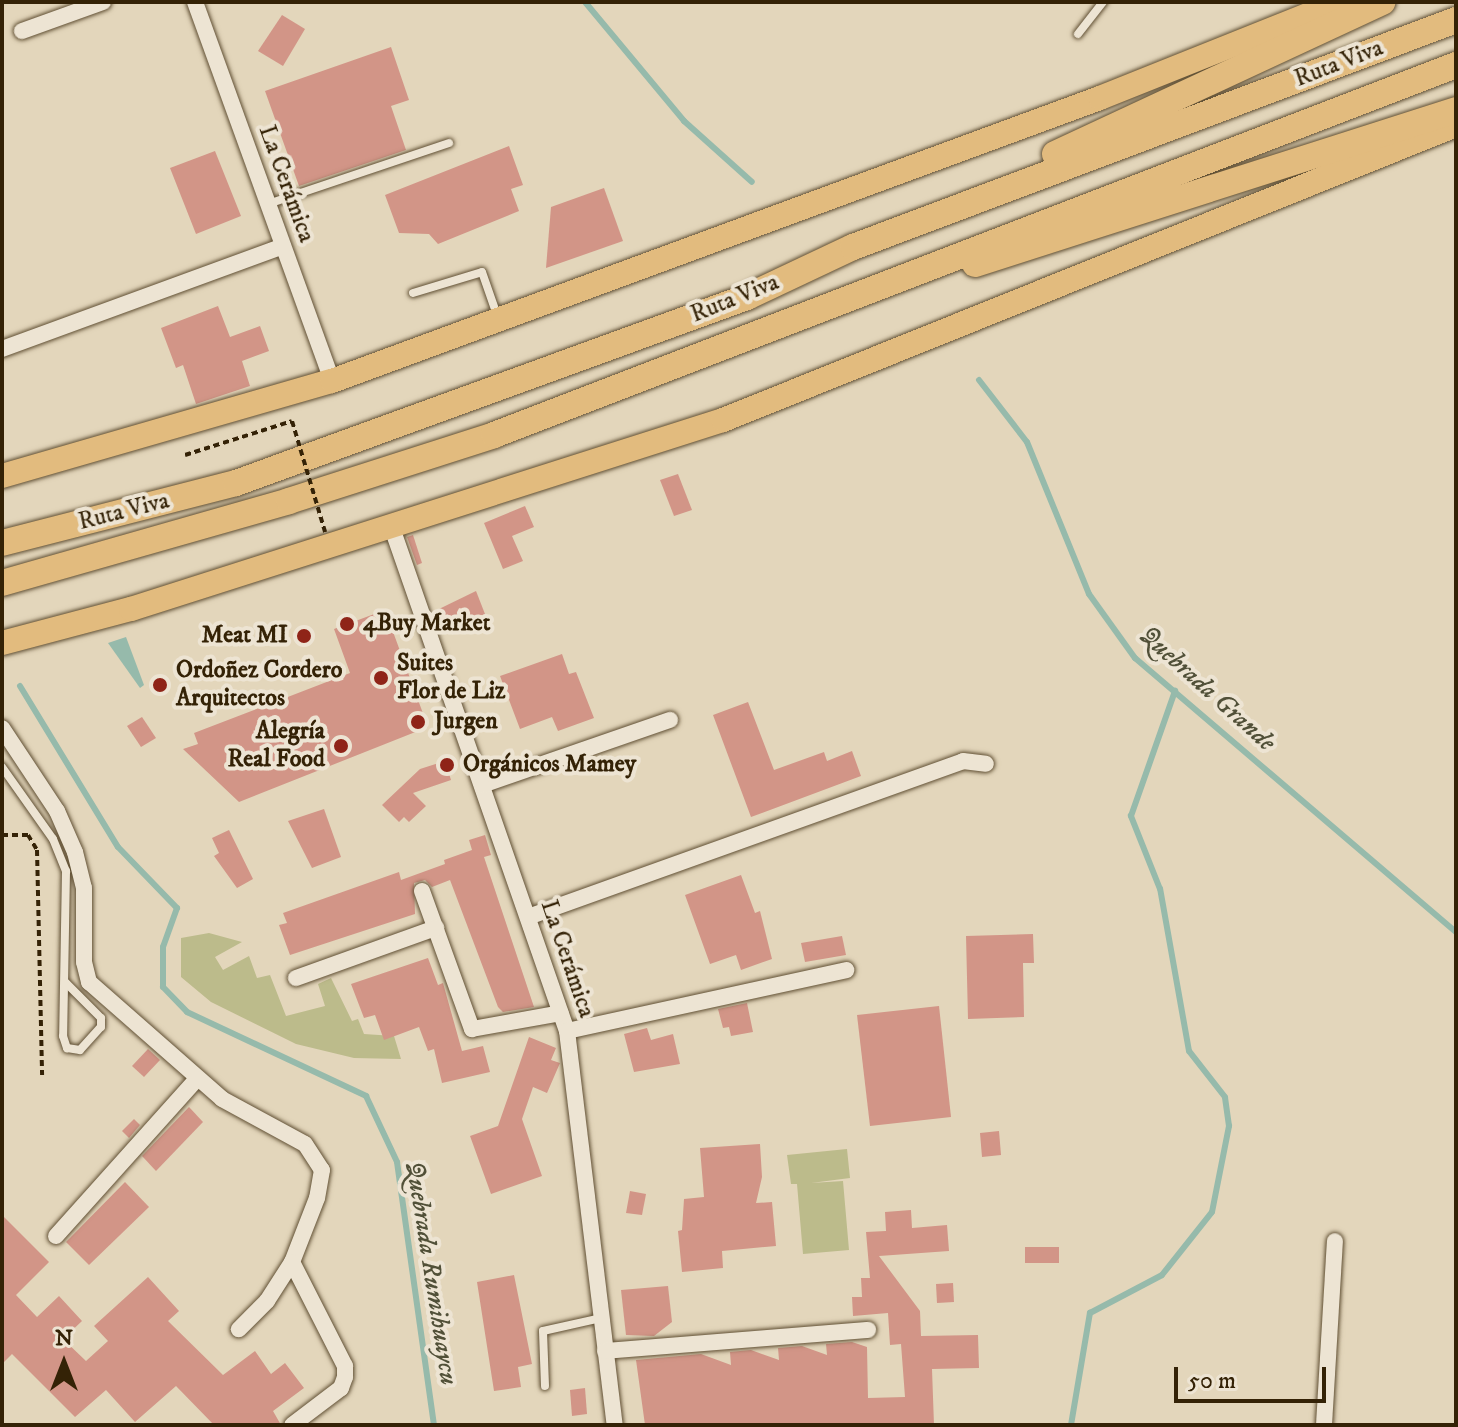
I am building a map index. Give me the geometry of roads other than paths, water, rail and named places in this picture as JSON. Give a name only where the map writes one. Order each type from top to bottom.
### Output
[{"type":"highway","points":[[853,247],[1382,2]]},
{"type":"highway","name":"Ruta Viva","points":[[2,543],[236,483],[747,297],[853,247],[1456,20]]},
{"type":"highway","name":"Ruta Viva","points":[[2,583],[289,501],[494,435],[1456,65]]},
{"type":"highway","points":[[889,282],[1015,255],[1211,185],[1456,110]]},
{"type":"main road","points":[[2,476],[332,381],[1100,98],[1340,2]]},
{"type":"main road","points":[[2,643],[136,613],[356,544],[392,528],[723,420],[1456,125]]},
{"type":"street","points":[[22,31],[103,2]]},
{"type":"street","name":"La Cerámica","points":[[195,2],[332,381]]},
{"type":"street","points":[[2,349],[283,246]]},
{"type":"street","name":"La Cerámica","points":[[392,528],[567,1031],[615,1425]]},
{"type":"street","points":[[482,785],[670,720]]},
{"type":"street","points":[[2,728],[57,811],[75,852],[84,888],[84,962],[89,982],[197,1079],[305,1144],[322,1170],[317,1198],[292,1262],[267,1301],[239,1329]]},
{"type":"street","points":[[528,917],[963,761],[986,764]]},
{"type":"street","points":[[422,891],[472,1029],[561,1013]]},
{"type":"street","points":[[296,978],[436,928]]},
{"type":"street","points":[[567,1031],[846,970]]},
{"type":"street","points":[[56,1236],[197,1079]]},
{"type":"street","points":[[1324,1425],[1335,1241]]},
{"type":"street","points":[[292,1262],[345,1366],[341,1388],[292,1425]]},
{"type":"street","points":[[605,1351],[868,1330]]},
{"type":"lane","points":[[1078,34],[1103,2]]},
{"type":"lane","points":[[268,204],[449,143]]},
{"type":"lane","points":[[413,293],[482,272],[498,320]]},
{"type":"lane","points":[[2,767],[53,839],[66,871],[63,1036],[67,1048],[80,1050],[101,1027],[101,1018],[65,982]]},
{"type":"lane","points":[[545,1386],[543,1331],[601,1318]]},
{"type":"waterway","name":"Quebrada Grande","points":[[585,2],[684,121],[752,182]]},
{"type":"waterway","name":"Quebrada Grande","points":[[979,380],[1027,442],[1089,594],[1135,658],[1456,932]]},
{"type":"waterway","name":"Quebrada Rumihuaycu","points":[[20,686],[118,847],[177,908],[163,947],[163,987],[187,1012],[366,1096],[397,1162],[434,1425]]},
{"type":"waterway","points":[[1071,1425],[1090,1313],[1162,1275],[1212,1212],[1229,1126],[1225,1097],[1189,1051],[1160,889],[1131,816],[1175,691]]},
{"type":"place","name":"4Buy Market","points":[[347,624]]},
{"type":"place","name":"Meat MI","points":[[304,636]]},
{"type":"place","name":"Suites Flor de Liz","points":[[381,678]]},
{"type":"place","name":"Ordoñez Cordero Arquitectos","points":[[160,685]]},
{"type":"place","name":"Jurgen","points":[[418,722]]},
{"type":"place","name":"Alegría Real Food","points":[[341,746]]},
{"type":"place","name":"Orgánicos Mamey","points":[[447,765]]}]
